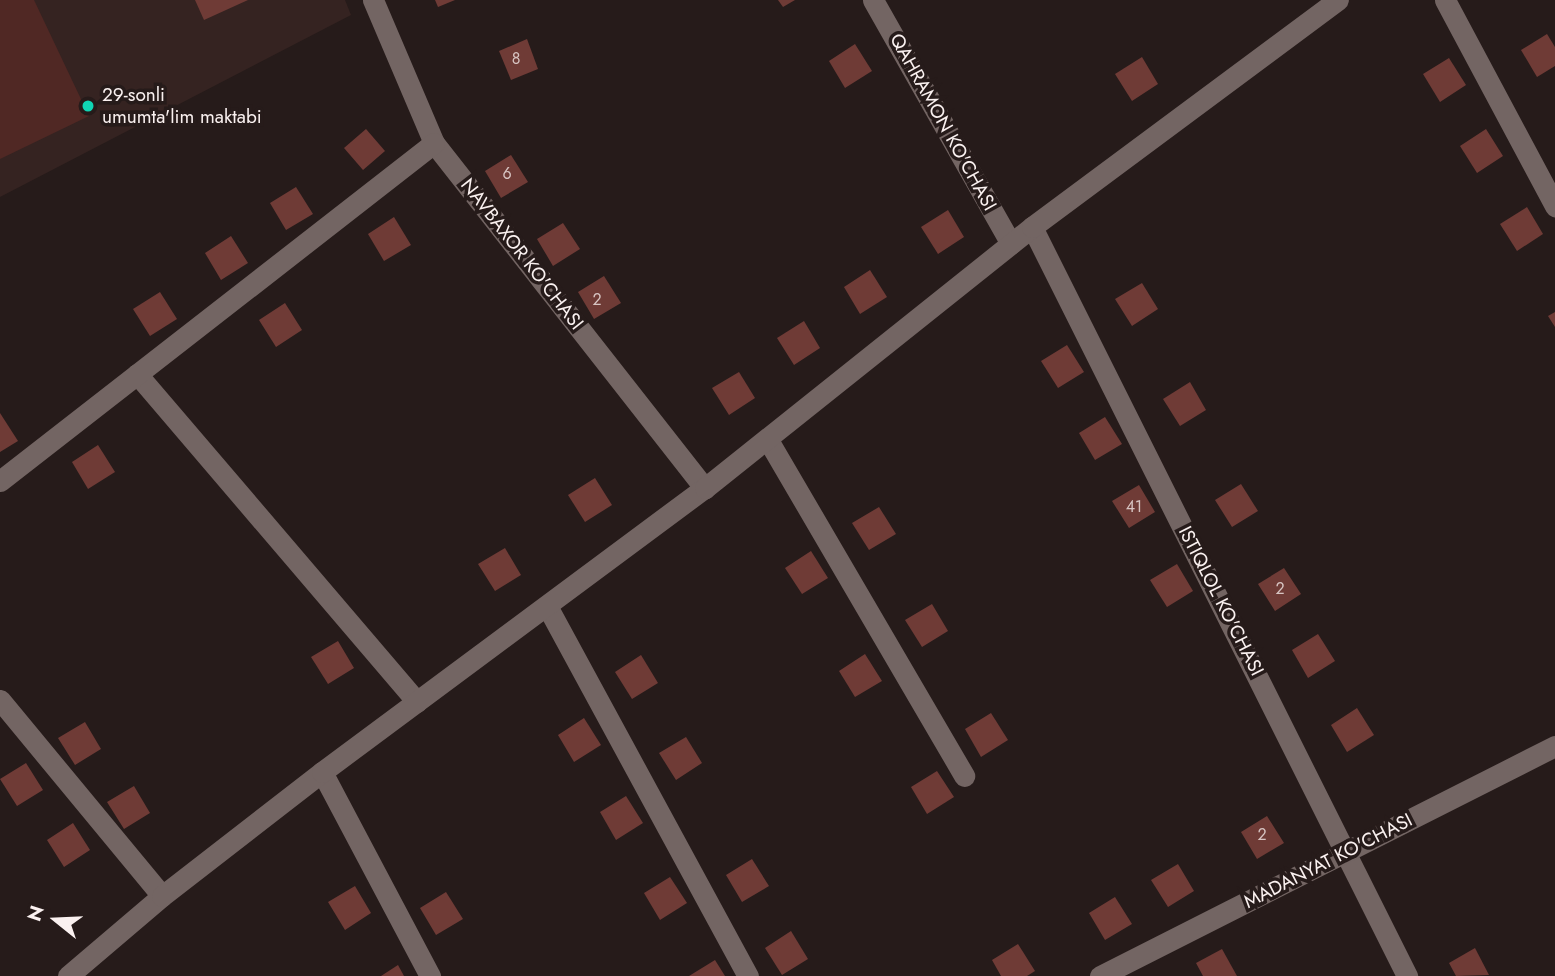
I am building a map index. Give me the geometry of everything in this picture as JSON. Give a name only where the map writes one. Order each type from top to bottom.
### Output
[{"type":"street","name":"NAVBAXOR KO'CHASI","points":[[373,0],[434,143],[705,488]]},
{"type":"street","name":"QAHRAMON KO'CHASI","points":[[873,0],[1012,244]]},
{"type":"street","points":[[68,976],[162,896],[321,772],[705,488],[1032,227],[1338,0]]},
{"type":"street","points":[[1445,0],[1555,206]]},
{"type":"street","points":[[0,481],[434,143]]},
{"type":"street","name":"ISTIQLOL KO'CHASI","points":[[1032,227],[1407,976]]},
{"type":"street","points":[[137,374],[417,702]]},
{"type":"street","points":[[768,440],[964,776]]},
{"type":"street","points":[[547,606],[748,976]]},
{"type":"street","points":[[0,700],[162,896]]},
{"type":"street","name":"MADANYAT KO'CHASI","points":[[1100,976],[1555,746]]},
{"type":"street","points":[[321,772],[430,976]]},
{"type":"shaded area","name":"29-sonli umumta'lim maktabi","points":[[0,0],[345,0],[351,15],[0,197]]},
{"type":"shaded area","points":[[0,0],[34,0],[89,116],[0,159]]},
{"type":"building","points":[[195,0],[248,0],[204,20]]},
{"type":"building","points":[[435,0],[455,0],[438,7]]},
{"type":"building","points":[[778,0],[795,0],[783,7]]},
{"type":"building","points":[[1547,34],[1555,47],[1555,66],[1537,77],[1521,50]]},
{"type":"building","points":[[527,39],[538,69],[511,80],[499,51]]},
{"type":"building","points":[[855,44],[872,71],[845,88],[829,61]]},
{"type":"building","points":[[1142,57],[1158,84],[1132,101],[1115,74]]},
{"type":"building","points":[[1449,58],[1466,85],[1440,102],[1423,74]]},
{"type":"building","points":[[366,129],[385,151],[363,170],[344,148]]},
{"type":"building","points":[[1486,129],[1503,156],[1477,173],[1460,146]]},
{"type":"building","points":[[511,155],[528,182],[501,198],[485,171]]},
{"type":"building","points":[[296,187],[313,214],[286,230],[270,203]]},
{"type":"building","points":[[1527,207],[1543,234],[1517,251],[1500,224]]},
{"type":"building","points":[[948,210],[964,237],[938,254],[921,227]]},
{"type":"building","points":[[394,217],[411,245],[384,261],[368,234]]},
{"type":"building","points":[[563,223],[580,249],[553,266],[537,239]]},
{"type":"building","points":[[231,236],[248,263],[221,280],[205,253]]},
{"type":"building","points":[[870,270],[887,297],[860,314],[844,287]]},
{"type":"building","points":[[604,276],[621,303],[594,319],[578,292]]},
{"type":"building","points":[[1142,283],[1158,309],[1132,326],[1115,299]]},
{"type":"building","points":[[160,292],[177,319],[150,336],[133,309]]},
{"type":"building","points":[[285,303],[302,330],[276,347],[259,320]]},
{"type":"building","points":[[1555,312],[1555,327],[1548,316]]},
{"type":"building","points":[[804,321],[820,348],[794,365],[777,338]]},
{"type":"building","points":[[1067,345],[1084,372],[1058,388],[1041,361]]},
{"type":"building","points":[[739,372],[755,398],[729,415],[712,388]]},
{"type":"building","points":[[1190,382],[1206,410],[1180,426],[1163,399]]},
{"type":"building","points":[[0,413],[18,441],[0,452]]},
{"type":"building","points":[[1105,417],[1122,444],[1095,460],[1079,433]]},
{"type":"building","points":[[98,445],[115,472],[88,489],[72,462]]},
{"type":"building","points":[[595,478],[612,505],[585,522],[568,495]]},
{"type":"building","points":[[1241,484],[1258,511],[1232,527],[1215,500]]},
{"type":"building","points":[[1139,485],[1155,512],[1129,528],[1112,501]]},
{"type":"building","points":[[879,507],[896,534],[869,550],[852,523]]},
{"type":"building","points":[[505,548],[521,575],[495,591],[478,564]]},
{"type":"building","points":[[811,551],[828,578],[802,594],[785,568]]},
{"type":"building","points":[[1177,564],[1193,591],[1167,607],[1150,580]]},
{"type":"building","points":[[1284,568],[1301,594],[1275,611],[1258,584]]},
{"type":"building","points":[[932,604],[948,631],[922,647],[905,620]]},
{"type":"building","points":[[1318,634],[1335,661],[1308,678],[1292,650]]},
{"type":"building","points":[[338,641],[354,668],[328,684],[311,657]]},
{"type":"building","points":[[865,654],[882,681],[855,697],[839,671]]},
{"type":"building","points":[[641,655],[658,683],[632,699],[615,672]]},
{"type":"building","points":[[1357,708],[1374,735],[1347,752],[1331,725]]},
{"type":"building","points":[[991,713],[1008,740],[981,757],[965,729]]},
{"type":"building","points":[[584,718],[601,745],[574,762],[558,735]]},
{"type":"building","points":[[85,722],[101,749],[75,765],[58,738]]},
{"type":"building","points":[[686,737],[702,763],[676,780],[659,753]]},
{"type":"building","points":[[26,763],[43,790],[17,806],[0,779]]},
{"type":"building","points":[[937,771],[954,797],[927,814],[911,787]]},
{"type":"building","points":[[134,786],[150,813],[124,829],[107,802]]},
{"type":"building","points":[[626,796],[643,823],[616,840],[600,812]]},
{"type":"building","points":[[1267,816],[1284,843],[1257,859],[1241,832]]},
{"type":"building","points":[[73,823],[90,850],[64,867],[47,840]]},
{"type":"building","points":[[752,859],[769,886],[742,902],[726,875]]},
{"type":"building","points":[[1178,864],[1194,891],[1168,907],[1151,880]]},
{"type":"building","points":[[670,877],[687,903],[660,920],[644,893]]},
{"type":"building","points":[[355,886],[371,913],[345,930],[328,902]]},
{"type":"building","points":[[446,892],[463,919],[436,935],[420,908]]},
{"type":"building","points":[[1115,897],[1132,924],[1105,940],[1089,913]]},
{"type":"building","points":[[791,931],[808,959],[782,975],[765,948]]},
{"type":"building","points":[[1018,944],[1035,971],[1027,976],[1001,976],[992,960]]},
{"type":"building","points":[[1475,948],[1489,975],[1456,976],[1449,963]]},
{"type":"building","points":[[1222,949],[1237,976],[1203,976],[1196,963]]},
{"type":"building","points":[[715,960],[725,976],[689,976]]},
{"type":"building","points":[[398,965],[404,976],[381,976]]},
{"type":"place","name":"29-sonli umumta'lim maktabi","points":[[88,106]]}]
